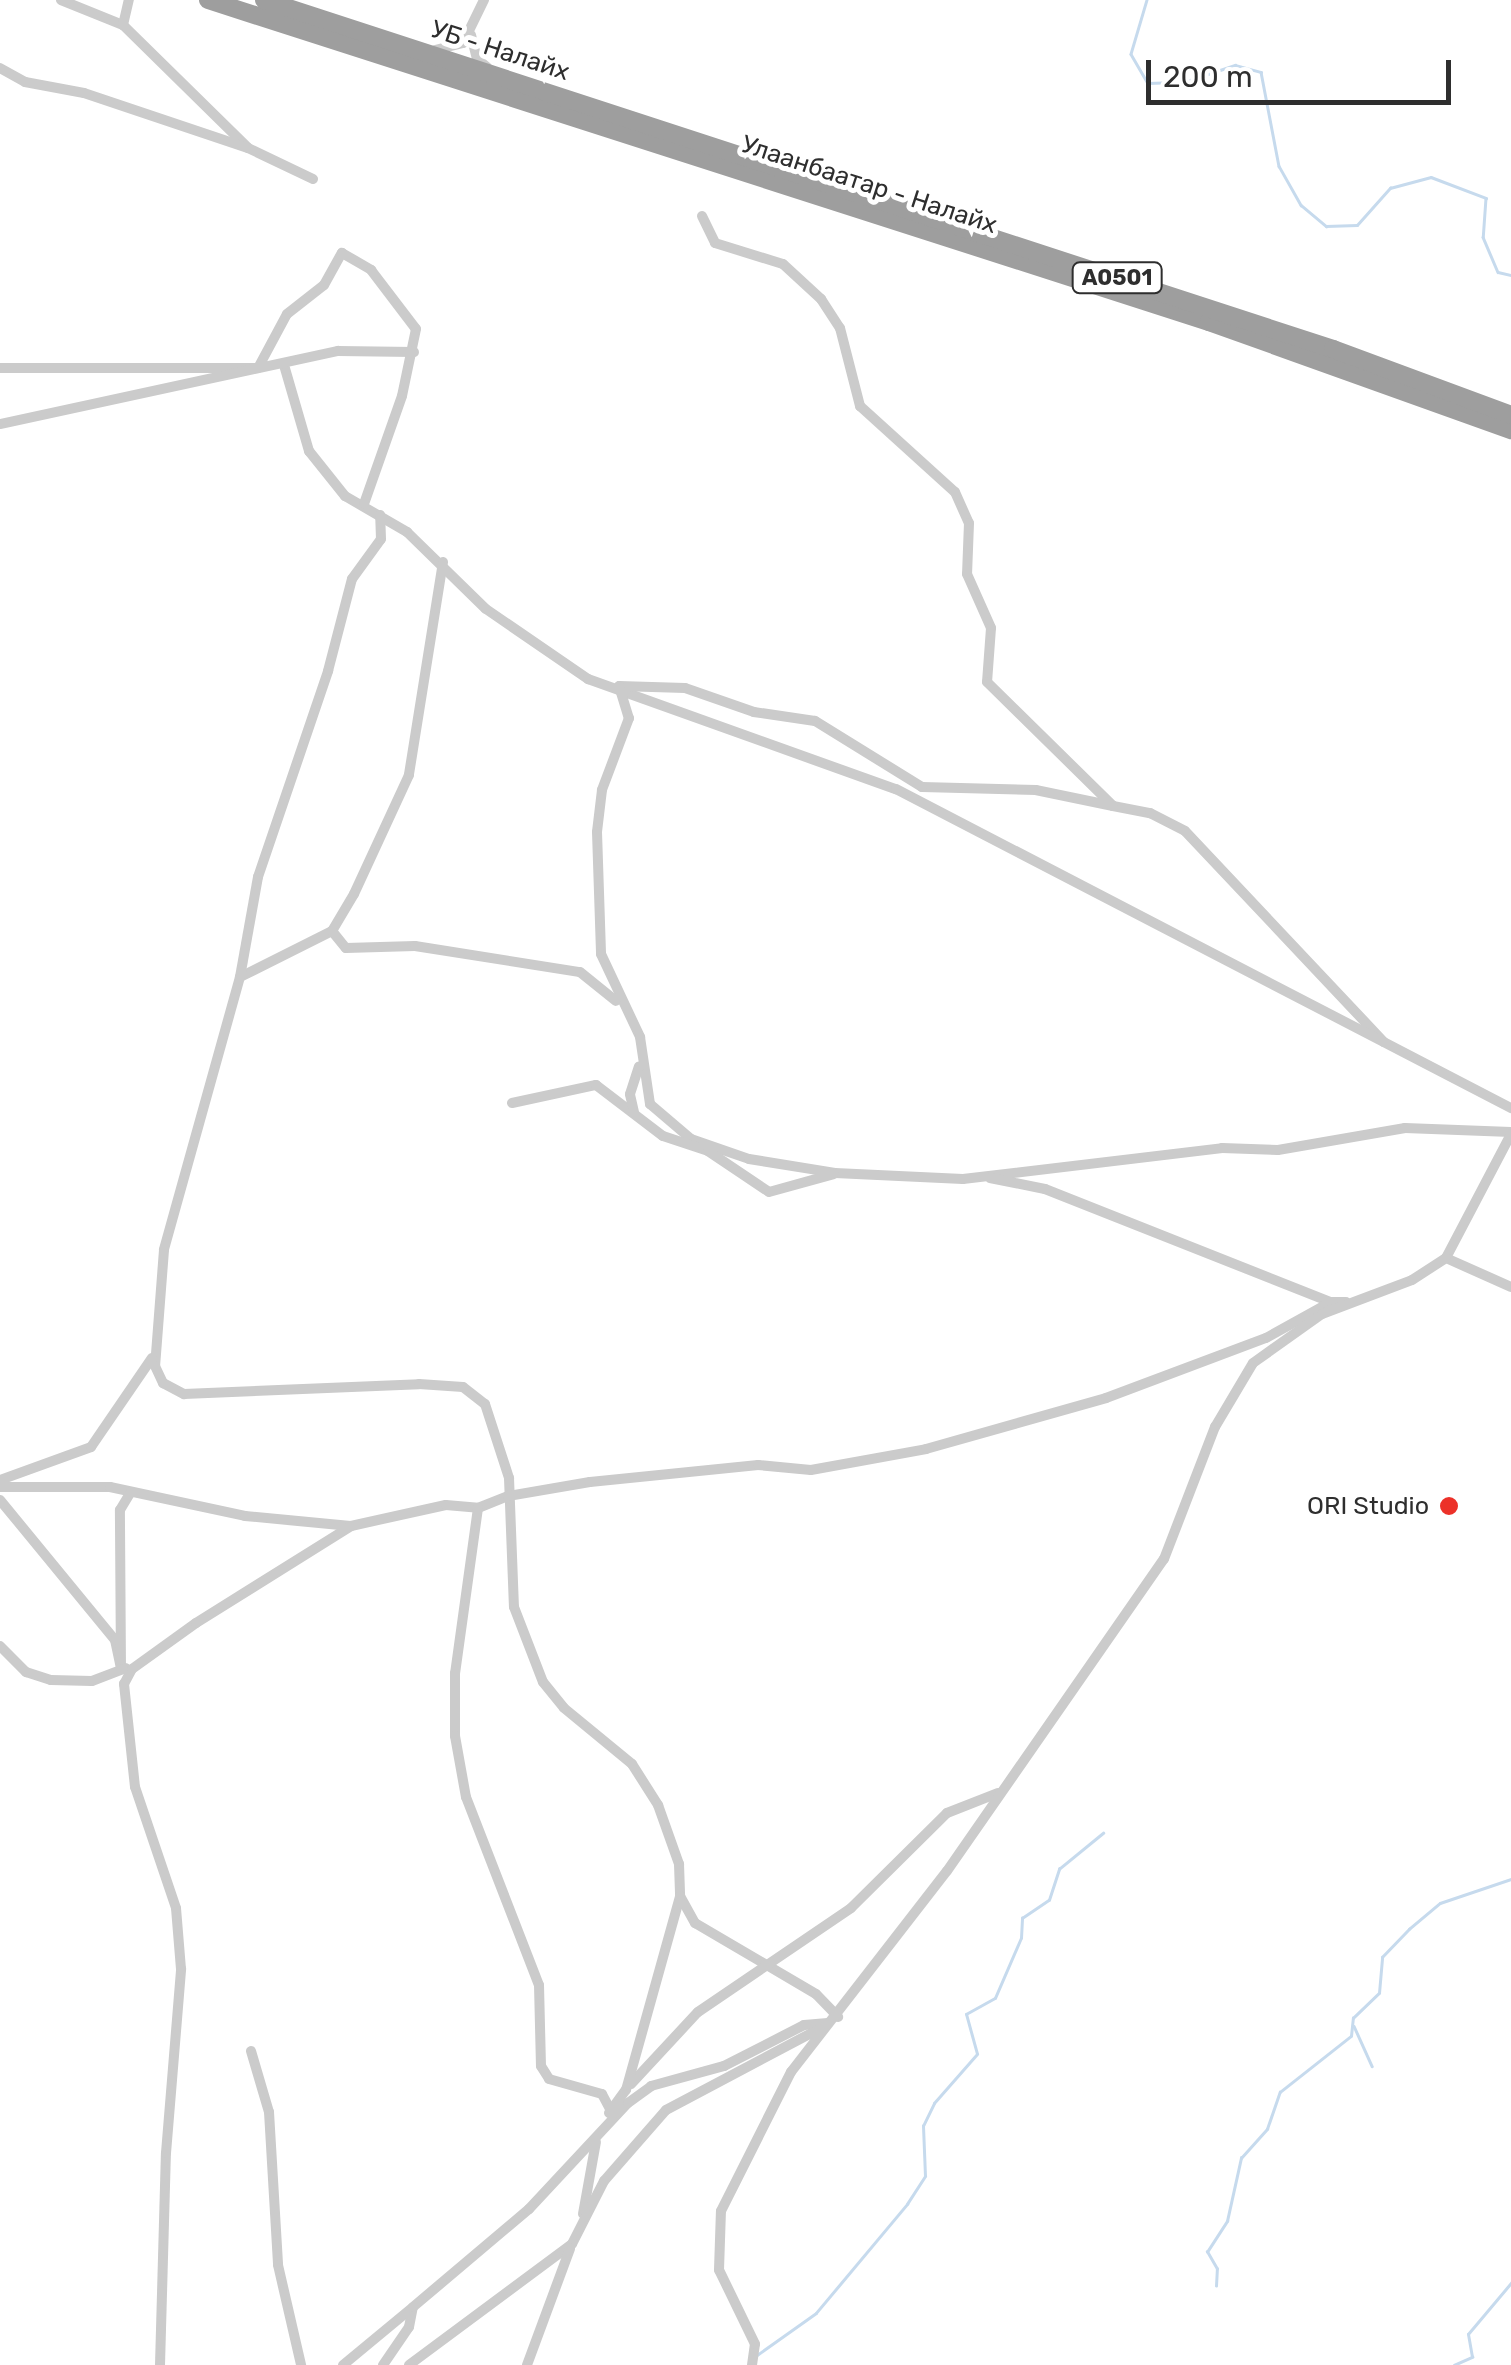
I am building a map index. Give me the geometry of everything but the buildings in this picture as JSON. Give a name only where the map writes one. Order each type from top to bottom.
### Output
[{"type":"highway","name":"Улаанбаатар - Налайх","points":[[208,0],[1209,322],[1511,430]]},
{"type":"highway","name":"УБ - Налайх","points":[[264,0],[720,148]]},
{"type":"highway","name":"Улаанбаатар - Налайх","points":[[720,148],[1332,349],[1511,415]]},
{"type":"street","points":[[62,0],[124,25],[248,148]]},
{"type":"street","points":[[124,25],[129,0]]},
{"type":"street","points":[[420,51],[456,48],[470,34],[484,0]]},
{"type":"street","points":[[470,34],[477,60],[502,77]]},
{"type":"street","points":[[0,68],[25,82],[84,93],[248,148],[313,179]]},
{"type":"street","points":[[702,216],[716,243],[783,264],[821,298],[840,328],[860,406],[955,492],[969,523],[967,574],[991,628],[986,682],[1113,806]]},
{"type":"street","points":[[0,424],[168,393],[258,368],[287,314],[324,284],[342,253],[371,270],[406,310],[416,329],[414,352],[364,504]]},
{"type":"street","points":[[0,368],[258,368],[338,351],[414,352]]},
{"type":"street","points":[[284,365],[309,450],[350,501],[364,504],[443,562],[525,638],[588,680],[619,686],[685,688],[754,712],[816,721],[922,787],[1036,790],[1150,814],[1185,831],[1388,1046]]},
{"type":"street","points":[[380,515],[381,538],[352,579],[258,877],[240,978],[164,1250],[155,1352],[163,1383],[184,1394],[464,1387],[485,1404],[501,1438],[514,1607],[528,1653],[564,1708],[632,1764],[674,1849],[680,1896],[695,1923],[816,1994],[833,2020]]},
{"type":"street","points":[[240,978],[332,931],[409,775],[443,562]]},
{"type":"street","points":[[619,686],[629,718],[602,790],[597,832],[601,954],[620,1005],[640,1038],[650,1104],[691,1138]]},
{"type":"street","points":[[619,686],[724,731],[896,789],[1511,1108]]},
{"type":"street","points":[[332,931],[346,948],[415,946],[580,972],[620,1005]]},
{"type":"street","points":[[635,1116],[630,1094],[641,1060]]},
{"type":"street","points":[[512,1103],[596,1085],[663,1136],[708,1151],[769,1192],[835,1174]]},
{"type":"street","points":[[635,1116],[749,1159],[835,1174],[982,1177],[1210,1150],[1278,1150],[1405,1128],[1511,1133],[1446,1258],[1412,1280],[1352,1302],[1285,1336],[1254,1362],[1216,1428],[1164,1559],[772,2102],[754,2134],[743,2177],[721,2211],[719,2270],[755,2344],[752,2365]]},
{"type":"street","points":[[982,1177],[1045,1189],[1331,1302],[1352,1302]]},
{"type":"street","points":[[1446,1258],[1511,1287]]},
{"type":"street","points":[[0,1484],[131,1492],[245,1516],[351,1526],[446,1505],[478,1508],[508,1496],[758,1465],[811,1470],[926,1449],[1140,1386],[1266,1338],[1331,1302]]},
{"type":"street","points":[[0,1484],[91,1448],[155,1352]]},
{"type":"street","points":[[122,1669],[120,1510],[131,1492]]},
{"type":"street","points":[[0,1500],[115,1640],[122,1669]]},
{"type":"street","points":[[478,1508],[455,1673],[455,1736],[466,1796],[539,1984],[541,2066],[550,2079],[602,2094],[610,2111]]},
{"type":"street","points":[[0,1646],[26,1672],[51,1680],[92,1681],[145,1660],[351,1526]]},
{"type":"street","points":[[145,1660],[124,1684],[132,1758],[176,1908],[181,1969],[166,2154],[160,2365]]},
{"type":"street","points":[[527,2365],[572,2244],[599,2135],[626,2090],[698,2012],[851,1908],[947,1813],[999,1792]]},
{"type":"street","points":[[626,2090],[680,1896]]},
{"type":"street","points":[[343,2365],[530,2208],[651,2086],[724,2066],[804,2025],[833,2020]]},
{"type":"street","points":[[409,2365],[572,2244],[631,2142],[666,2110],[729,2082],[833,2020]]},
{"type":"street","points":[[251,2051],[270,2112],[278,2265],[300,2365]]},
{"type":"street","points":[[383,2365],[409,2326],[413,2307]]},
{"type":"waterway","points":[[1147,0],[1131,54],[1148,83],[1184,82],[1235,65],[1261,72],[1279,166],[1301,205],[1326,226],[1357,225],[1390,188],[1431,177],[1486,198],[1483,237],[1498,272],[1511,275]]},
{"type":"waterway","points":[[757,2355],[816,2313],[907,2204],[925,2176],[923,2126],[934,2103],[977,2054],[966,2014],[995,1998],[1021,1938],[1022,1918],[1049,1900],[1059,1869],[1103,1833]]},
{"type":"waterway","points":[[1216,2286],[1217,2269],[1207,2252],[1227,2221],[1241,2158],[1267,2129],[1280,2092],[1351,2036],[1353,2018],[1379,1993],[1382,1957],[1409,1929],[1440,1903],[1511,1879]]},
{"type":"waterway","points":[[1354,2026],[1372,2066]]},
{"type":"waterway","points":[[1454,2365],[1472,2357],[1468,2334],[1511,2283]]},
{"type":"place","name":"ORI Studio","points":[[1449,1506]]}]
